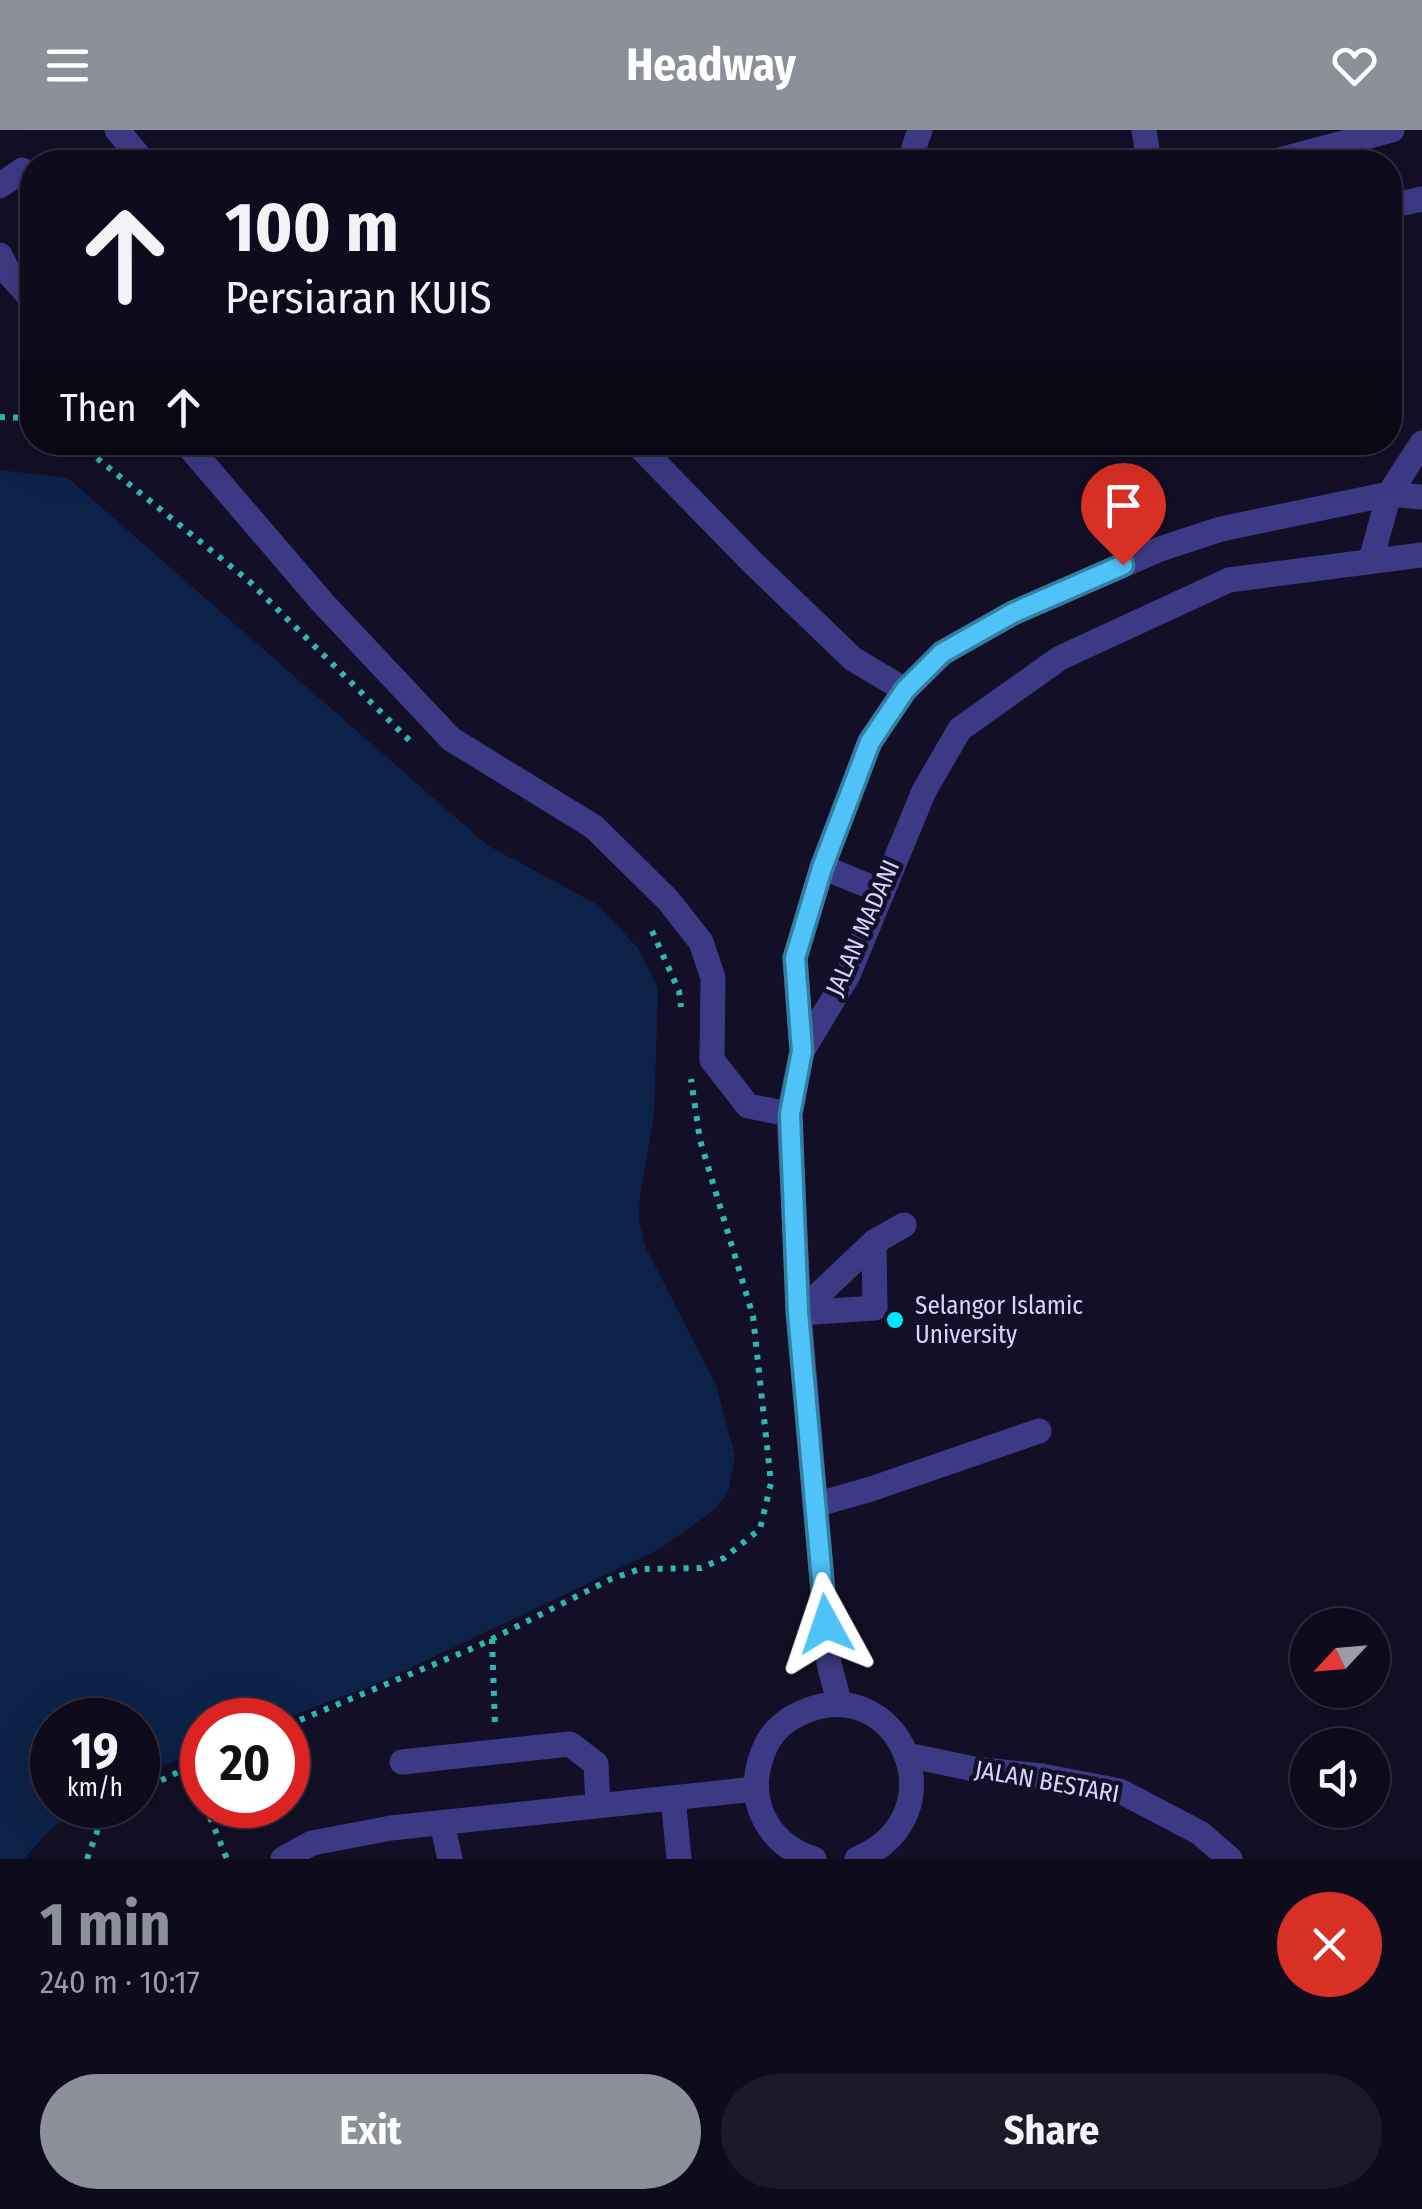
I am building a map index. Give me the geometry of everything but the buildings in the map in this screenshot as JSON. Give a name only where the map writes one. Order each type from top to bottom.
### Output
[{"type":"street","points":[[117,130],[134,150]]},
{"type":"street","points":[[1339,150],[1392,130]]},
{"type":"street","points":[[0,254],[20,286]]},
{"type":"street","points":[[1371,560],[1389,494],[1422,442]]},
{"type":"street","points":[[196,455],[322,602],[450,739],[594,827],[668,900],[701,942],[713,978],[712,1060],[748,1106],[790,1114]]},
{"type":"street","points":[[649,455],[852,658],[905,690]]},
{"type":"street","name":"JALAN MADANI","points":[[802,1051],[795,958],[822,868],[870,742],[905,690],[942,653],[1013,613],[1160,549],[1220,529],[1389,494],[1422,497]]},
{"type":"street","name":"JALAN MADANI","points":[[802,1051],[848,975],[924,790],[960,729],[1060,658],[1229,580],[1422,555]]},
{"type":"street","points":[[822,868],[881,892]]},
{"type":"street","points":[[802,1051],[790,1114],[798,1313],[829,1664],[840,1705]]},
{"type":"street","points":[[798,1313],[874,1242],[904,1225]]},
{"type":"street","points":[[798,1313],[875,1308],[874,1242]]},
{"type":"street","points":[[815,1505],[871,1490],[1039,1431]]},
{"type":"street","points":[[814,1859],[799,1854],[777,1838],[762,1815],[755,1789],[758,1762],[770,1738],[789,1719],[813,1707],[840,1705],[861,1709],[897,1735],[908,1755],[913,1782],[910,1808],[897,1832],[877,1851],[857,1859]]},
{"type":"street","points":[[402,1762],[570,1744],[596,1764],[598,1806]]},
{"type":"street","name":"JALAN BESTARI","points":[[908,1755],[1120,1791],[1200,1832],[1230,1859]]},
{"type":"street","points":[[283,1859],[312,1843],[391,1828],[755,1789]]},
{"type":"street","points":[[673,1798],[680,1859]]},
{"type":"street","points":[[442,1822],[450,1859]]},
{"type":"path","points":[[93,455],[249,581],[422,753]]},
{"type":"path","points":[[645,920],[678,991],[684,1025]]},
{"type":"path","points":[[310,1716],[492,1639],[611,1578],[640,1569],[700,1568],[724,1558],[760,1529],[771,1483],[753,1316],[700,1140],[688,1062]]},
{"type":"path","points":[[492,1639],[496,1752]]},
{"type":"path","points":[[87,1859],[99,1828]]},
{"type":"path","points":[[214,1828],[227,1859]]},
{"type":"water","points":[[0,470],[68,478],[487,845],[598,905],[638,948],[658,988],[654,1116],[639,1221],[645,1246],[716,1385],[735,1456],[728,1493],[713,1511],[658,1550],[383,1681],[310,1709],[310,1698],[180,1698],[180,1759],[160,1766],[160,1698],[30,1698],[30,1828],[52,1828],[24,1859],[0,1859]]},
{"type":"place","name":"Selangor Islamic University","points":[[895,1320]]},
{"type":"route","points":[[826,1624],[798,1313],[790,1114],[802,1051],[795,958],[822,868],[870,742],[905,690],[942,653],[1013,613],[1123,565]]}]
